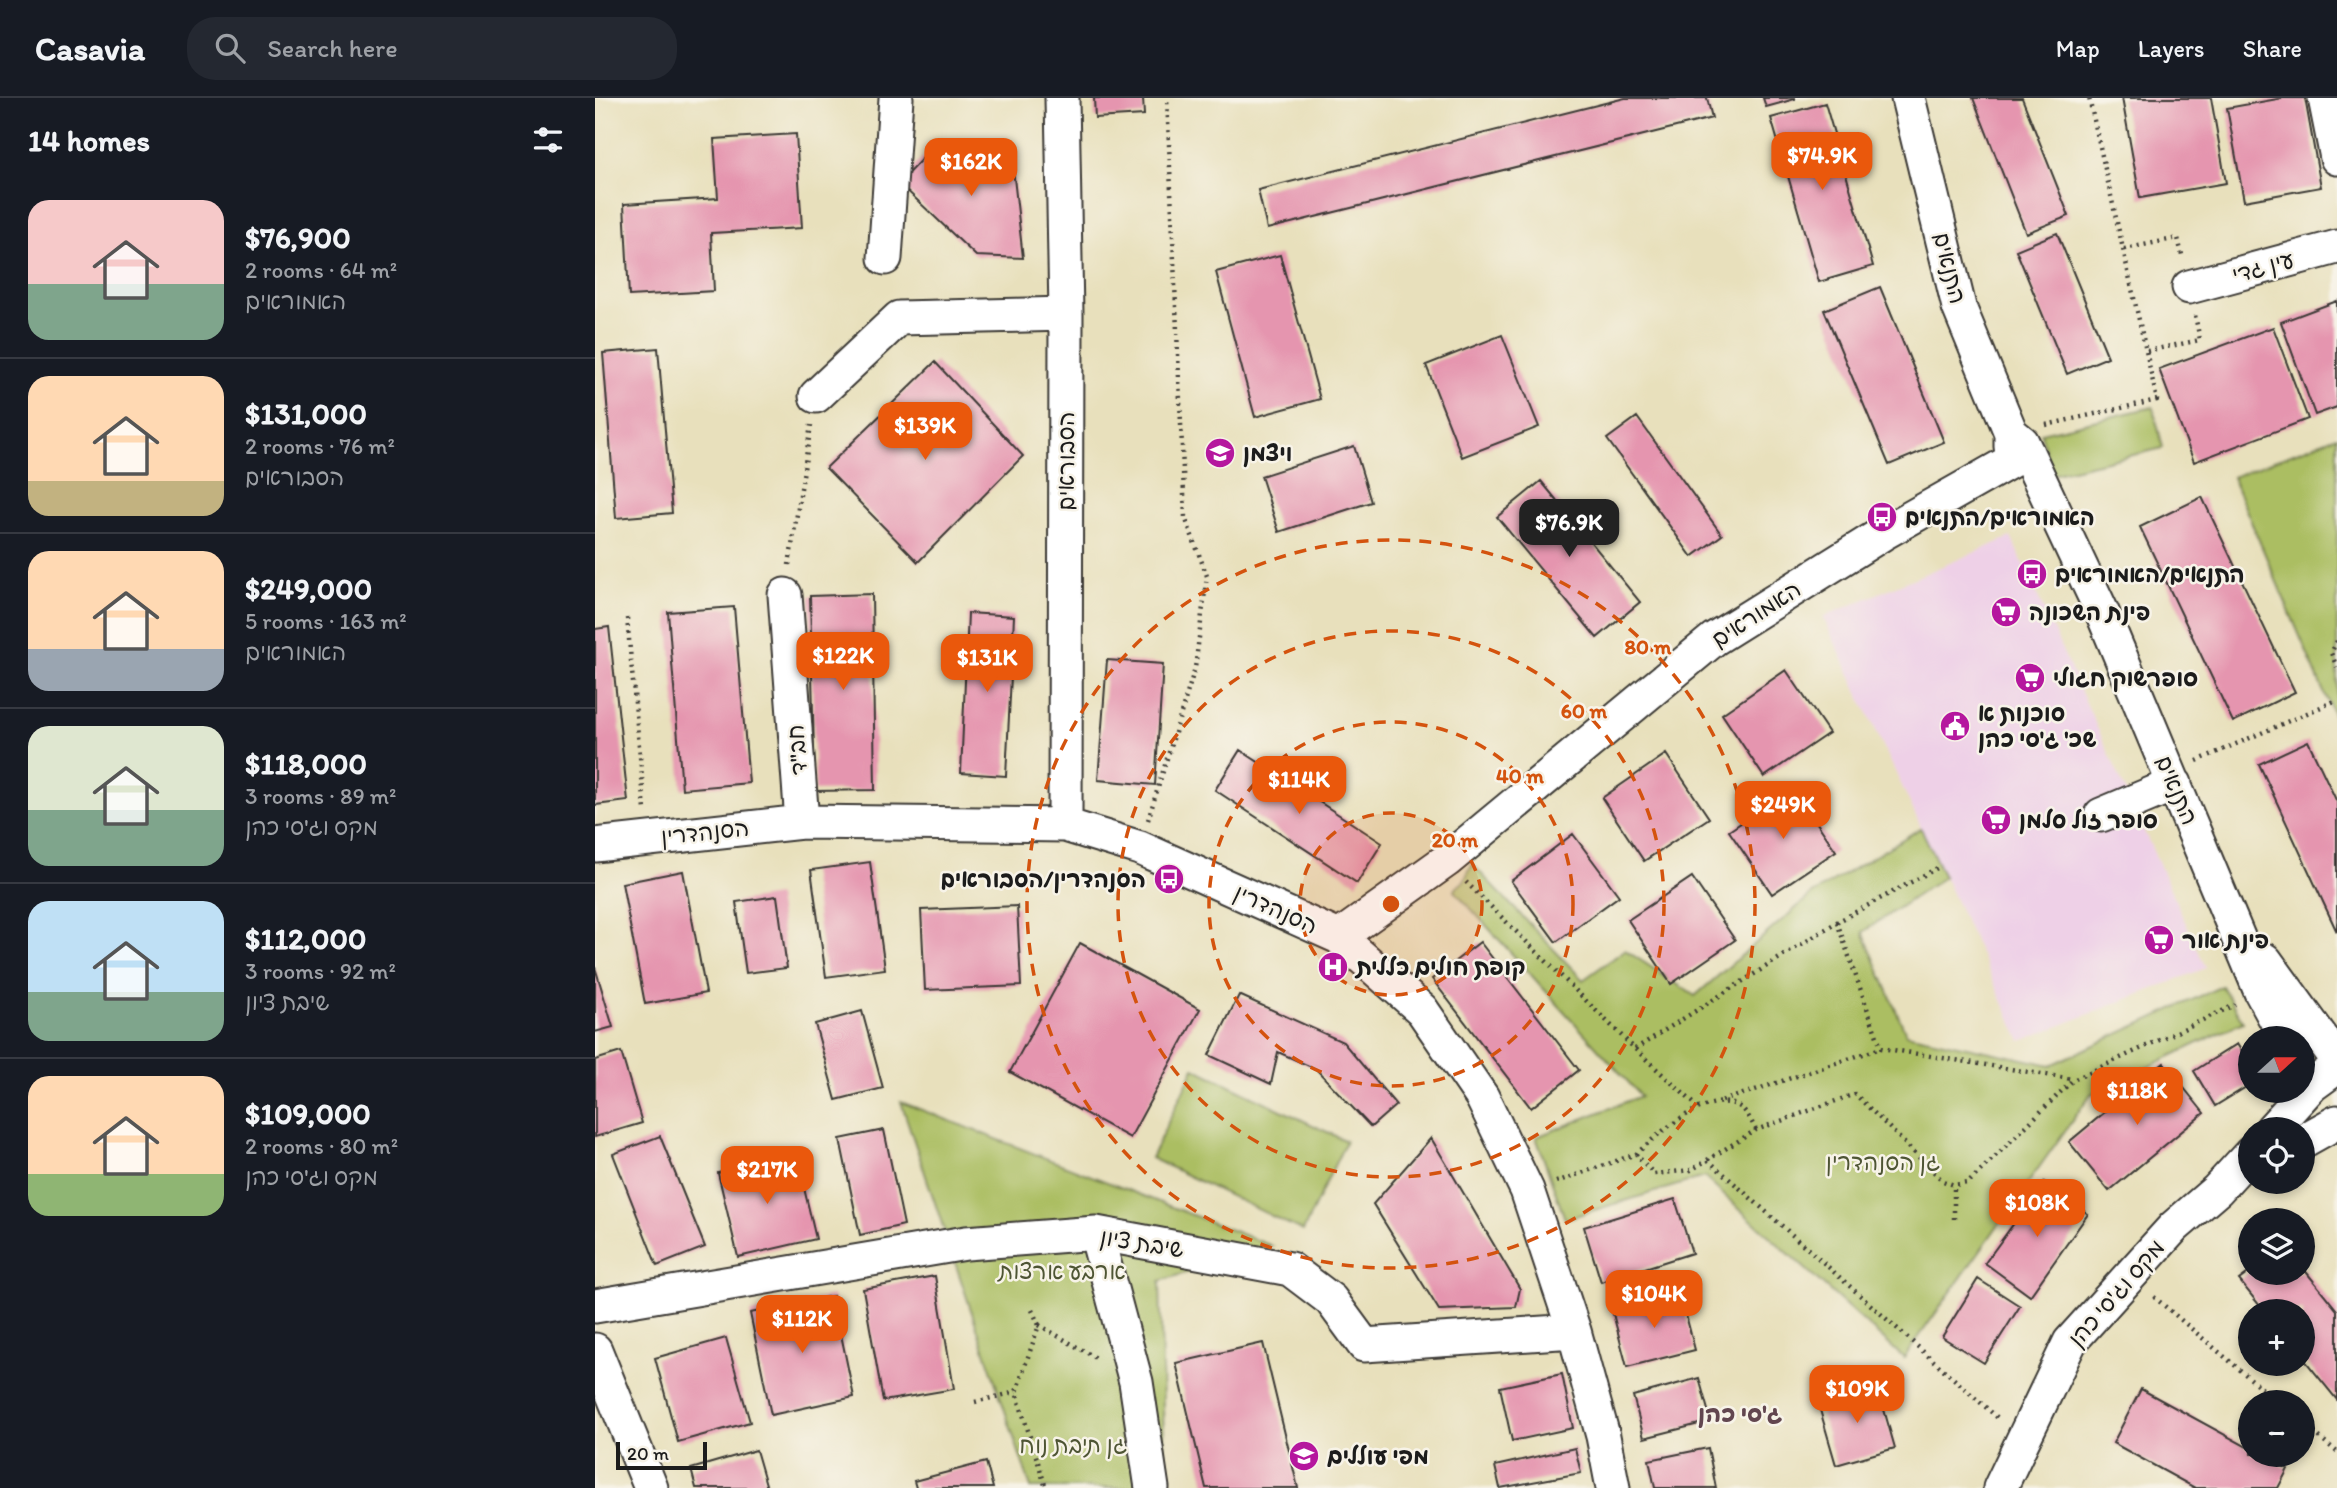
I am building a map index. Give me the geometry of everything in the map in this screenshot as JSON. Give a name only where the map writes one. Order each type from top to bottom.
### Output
[{"type":"street","points":[[885,258],[896,98]]},
{"type":"street","name":"הסבוראים","points":[[1062,98],[1066,314],[1065,825]]},
{"type":"street","name":"התנאים","points":[[1908,98],[1959,307],[2017,446],[2102,612],[2220,890],[2272,989],[2282,1026]]},
{"type":"street","points":[[2325,98],[2337,158]]},
{"type":"street","name":"עין גדי","points":[[2189,287],[2337,247]]},
{"type":"street","points":[[816,396],[899,318],[1066,314]]},
{"type":"street","name":"האמוראים","points":[[1339,937],[1447,860],[1714,639],[2017,446]]},
{"type":"street","name":"חב\"ד","points":[[785,595],[802,822]]},
{"type":"street","points":[[2101,815],[2172,778]]},
{"type":"street","name":"הסנהדרין","points":[[595,845],[802,822],[1065,825],[1140,848],[1339,937],[1422,1010],[1482,1097],[1527,1190],[1574,1331],[1603,1436],[1613,1488]]},
{"type":"street","points":[[2272,989],[2337,1023]]},
{"type":"street","name":"התנאים","points":[[2272,989],[2337,1059]]},
{"type":"street","points":[[2284,1117],[2322,1080]]},
{"type":"street","points":[[2315,1135],[2337,1122]]},
{"type":"street","name":"מקס וג'סי כהן","points":[[2000,1488],[2070,1342],[2173,1227],[2217,1190],[2238,1167]]},
{"type":"street","name":"מקס וג'סי כהן","points":[[2217,1190],[2238,1178]]},
{"type":"street","points":[[1096,1233],[1136,1382],[1152,1488]]},
{"type":"street","name":"שיבת ציון","points":[[595,1306],[965,1243],[1096,1233],[1290,1269],[1331,1300],[1364,1345],[1574,1331]]},
{"type":"street","points":[[595,1350],[651,1488]]},
{"type":"path","points":[[1140,848],[1195,668],[1207,576],[1185,517],[1167,98]]},
{"type":"path","points":[[2017,446],[2157,400],[2089,98]]},
{"type":"path","points":[[785,595],[816,396]]},
{"type":"path","points":[[627,618],[647,838]]},
{"type":"path","points":[[2337,641],[2331,653],[2337,667]]},
{"type":"path","points":[[2172,778],[2337,700]]},
{"type":"path","points":[[1447,860],[1464,881],[1699,1108]]},
{"type":"path","points":[[1635,1049],[1837,922],[1939,867]]},
{"type":"path","points":[[1837,922],[1881,1048]]},
{"type":"path","points":[[1636,1154],[1654,1174],[1691,1170],[1756,1130],[1855,1094],[1943,1181],[1954,1185],[1968,1183],[2073,1080],[2272,989]]},
{"type":"path","points":[[1561,1181],[1636,1154],[1659,1133],[1699,1108],[1881,1048],[2073,1080]]},
{"type":"path","points":[[1723,1101],[1742,1108],[1756,1130]]},
{"type":"path","points":[[1707,1160],[2023,1441]]},
{"type":"path","points":[[1954,1185],[1954,1219]]},
{"type":"path","points":[[2129,1276],[2264,1390]]},
{"type":"path","points":[[1031,1310],[1039,1325],[1136,1382]]},
{"type":"path","points":[[1039,1325],[1016,1392],[1046,1488]]},
{"type":"path","points":[[975,1402],[1016,1392]]},
{"type":"path","points":[[2315,1433],[2337,1452]]},
{"type":"shaded area","points":[[2011,537],[2206,968],[2021,1041],[1823,617]]},
{"type":"green space","points":[[2153,407],[2163,448],[2051,474],[2041,433]]},
{"type":"green space","points":[[2337,436],[2337,723],[2232,477]]},
{"type":"green space","name":"גן הסנהדרין","points":[[1921,828],[1944,877],[1863,932],[1906,1034],[2051,1065],[2222,986],[2243,1022],[2091,1094],[1904,1358],[1704,1177],[1565,1219],[1536,1137],[1641,1096],[1454,890],[1464,881],[1472,864],[1583,980],[1625,950],[1695,996],[1811,895]]},
{"type":"green space","points":[[1194,1068],[1346,1141],[1303,1231],[1151,1158]]},
{"type":"green space","name":"ארבע ארצות","points":[[901,1102],[1272,1246],[1160,1281],[1165,1488],[1031,1488]]},
{"type":"building","points":[[1094,98],[1143,98],[1144,115],[1095,118]]},
{"type":"building","points":[[1625,98],[1707,98],[1712,118],[1267,229],[1258,190]]},
{"type":"building","points":[[1763,98],[1795,98],[1795,99],[1766,107]]},
{"type":"building","points":[[1973,98],[2022,98],[2069,216],[2026,233]]},
{"type":"building","points":[[2122,98],[2211,98],[2226,183],[2140,198]]},
{"type":"building","points":[[2283,98],[2305,98],[2321,187],[2244,201],[2227,108]]},
{"type":"building","points":[[1825,103],[1873,266],[1819,282],[1771,118]]},
{"type":"building","points":[[796,134],[802,228],[711,233],[714,291],[629,296],[624,204],[718,198],[714,139]]},
{"type":"building","points":[[930,150],[1011,151],[1023,258],[976,256],[899,183]]},
{"type":"building","points":[[2057,233],[2108,357],[2067,374],[2016,250]]},
{"type":"building","points":[[1280,255],[1320,399],[1255,417],[1216,272]]},
{"type":"building","points":[[1880,287],[1944,442],[1889,465],[1824,310]]},
{"type":"building","points":[[2337,301],[2337,407],[2315,415],[2281,322]]},
{"type":"building","points":[[2273,327],[2308,419],[2194,462],[2159,369]]},
{"type":"building","points":[[1502,335],[1539,427],[1462,457],[1426,365]]},
{"type":"building","points":[[658,348],[672,513],[616,518],[603,353]]},
{"type":"building","points":[[935,362],[1023,456],[918,562],[826,468]]},
{"type":"building","points":[[1637,417],[1722,535],[1692,557],[1607,439]]},
{"type":"building","points":[[1354,446],[1371,502],[1279,532],[1261,476]]},
{"type":"building","points":[[1541,481],[1640,602],[1597,638],[1497,517]]},
{"type":"building","points":[[2202,497],[2295,692],[2233,722],[2140,527]]},
{"type":"building","points":[[872,594],[875,790],[815,791],[810,596]]},
{"type":"building","points":[[734,607],[749,783],[682,789],[668,612]]},
{"type":"building","points":[[968,613],[1014,616],[1006,776],[961,773]]},
{"type":"building","points":[[609,627],[628,801],[595,805],[595,629]]},
{"type":"building","points":[[1107,660],[1163,664],[1155,785],[1098,780]]},
{"type":"building","points":[[1786,670],[1829,733],[1764,777],[1722,714]]},
{"type":"building","points":[[2308,741],[2337,802],[2337,932],[2259,764]]},
{"type":"building","points":[[1240,750],[1382,843],[1357,883],[1215,790]]},
{"type":"building","points":[[1666,754],[1709,818],[1644,861],[1602,798]]},
{"type":"building","points":[[1793,788],[1836,851],[1772,894],[1729,831]]},
{"type":"building","points":[[1573,834],[1619,896],[1556,942],[1511,881]]},
{"type":"building","points":[[870,862],[885,969],[826,977],[811,870]]},
{"type":"building","points":[[683,871],[706,993],[645,1004],[622,883]]},
{"type":"building","points":[[1692,877],[1735,940],[1671,984],[1628,920]]},
{"type":"building","points":[[777,896],[787,968],[746,973],[736,902]]},
{"type":"building","points":[[1017,906],[1021,986],[925,990],[921,910]]},
{"type":"building","points":[[1480,942],[1579,1070],[1531,1108],[1432,979]]},
{"type":"building","points":[[1080,943],[1200,1009],[1130,1138],[1010,1072]]},
{"type":"building","points":[[595,967],[613,1027],[595,1032]]},
{"type":"building","points":[[1239,995],[1343,1042],[1396,1105],[1371,1127],[1316,1069],[1278,1052],[1271,1084],[1209,1055]]},
{"type":"building","points":[[862,1011],[883,1088],[836,1100],[815,1024]]},
{"type":"building","points":[[2238,1046],[2238,1092],[2215,1106],[2194,1071]]},
{"type":"building","points":[[621,1052],[642,1123],[595,1137],[595,1060]]},
{"type":"building","points":[[2164,1063],[2204,1113],[2109,1191],[2069,1142]]},
{"type":"building","points":[[884,1130],[904,1225],[860,1235],[840,1139]]},
{"type":"building","points":[[660,1136],[705,1247],[657,1266],[613,1154]]},
{"type":"building","points":[[1431,1138],[1520,1289],[1516,1307],[1439,1310],[1373,1204]]},
{"type":"building","points":[[796,1154],[816,1239],[738,1257],[718,1173]]},
{"type":"building","points":[[2044,1182],[2088,1214],[2030,1296],[1985,1263]]},
{"type":"building","points":[[1675,1199],[1692,1253],[1601,1282],[1584,1227]]},
{"type":"building","points":[[935,1276],[954,1389],[883,1401],[863,1289]]},
{"type":"building","points":[[1978,1279],[2020,1306],[1984,1363],[1942,1337]]},
{"type":"building","points":[[2315,1283],[2337,1310],[2337,1400],[2315,1373],[2315,1299],[2254,1299],[2243,1285],[2315,1285]]},
{"type":"building","points":[[1680,1292],[1695,1350],[1627,1367],[1612,1310]]},
{"type":"building","points":[[833,1296],[854,1397],[771,1415],[750,1313]]},
{"type":"building","points":[[726,1338],[750,1422],[678,1442],[655,1358]]},
{"type":"building","points":[[1263,1343],[1298,1488],[1206,1488],[1176,1363]]},
{"type":"building","points":[[1562,1374],[1573,1428],[1512,1441],[1500,1387]]},
{"type":"building","points":[[1699,1378],[1711,1421],[1644,1438],[1633,1396]]},
{"type":"building","points":[[1877,1385],[1895,1448],[1836,1465],[1818,1403]]},
{"type":"building","points":[[2141,1389],[2238,1442],[2238,1467],[2288,1469],[2278,1488],[2195,1488],[2113,1443]]},
{"type":"building","points":[[1575,1448],[1581,1473],[1500,1488],[1495,1466]]},
{"type":"building","points":[[1708,1448],[1716,1488],[1655,1488],[1649,1460]]},
{"type":"building","points":[[756,1450],[767,1488],[696,1488],[691,1469]]},
{"type":"building","points":[[986,1462],[993,1488],[916,1488],[914,1481]]},
{"type":"place","name":"ויצמן","points":[[1220,453]]},
{"type":"place","name":"האמוראים/התנאים","points":[[1882,517]]},
{"type":"place","name":"התנאים/האמוראים","points":[[2032,574]]},
{"type":"place","name":"פינת השכונה","points":[[2006,612]]},
{"type":"place","name":"סופרשוק חגולי","points":[[2030,678]]},
{"type":"place","name":"סוכנות א שכ' ג'סי כהן","points":[[1955,726]]},
{"type":"place","name":"סופר זול סלמן","points":[[1996,820]]},
{"type":"place","name":"הסנהדרין/הסבוראים","points":[[1169,879]]},
{"type":"place","name":"פינת אור","points":[[2159,940]]},
{"type":"place","name":"קופת חולים כללית","points":[[1333,967]]},
{"type":"place","name":"מפי עוללים","points":[[1304,1456]]},
{"type":"district","name":"ג'סי כהן","points":[[1740,1414]]},
{"type":"park label","name":"גן תיבת נוח","points":[[1073,1445]]}]
